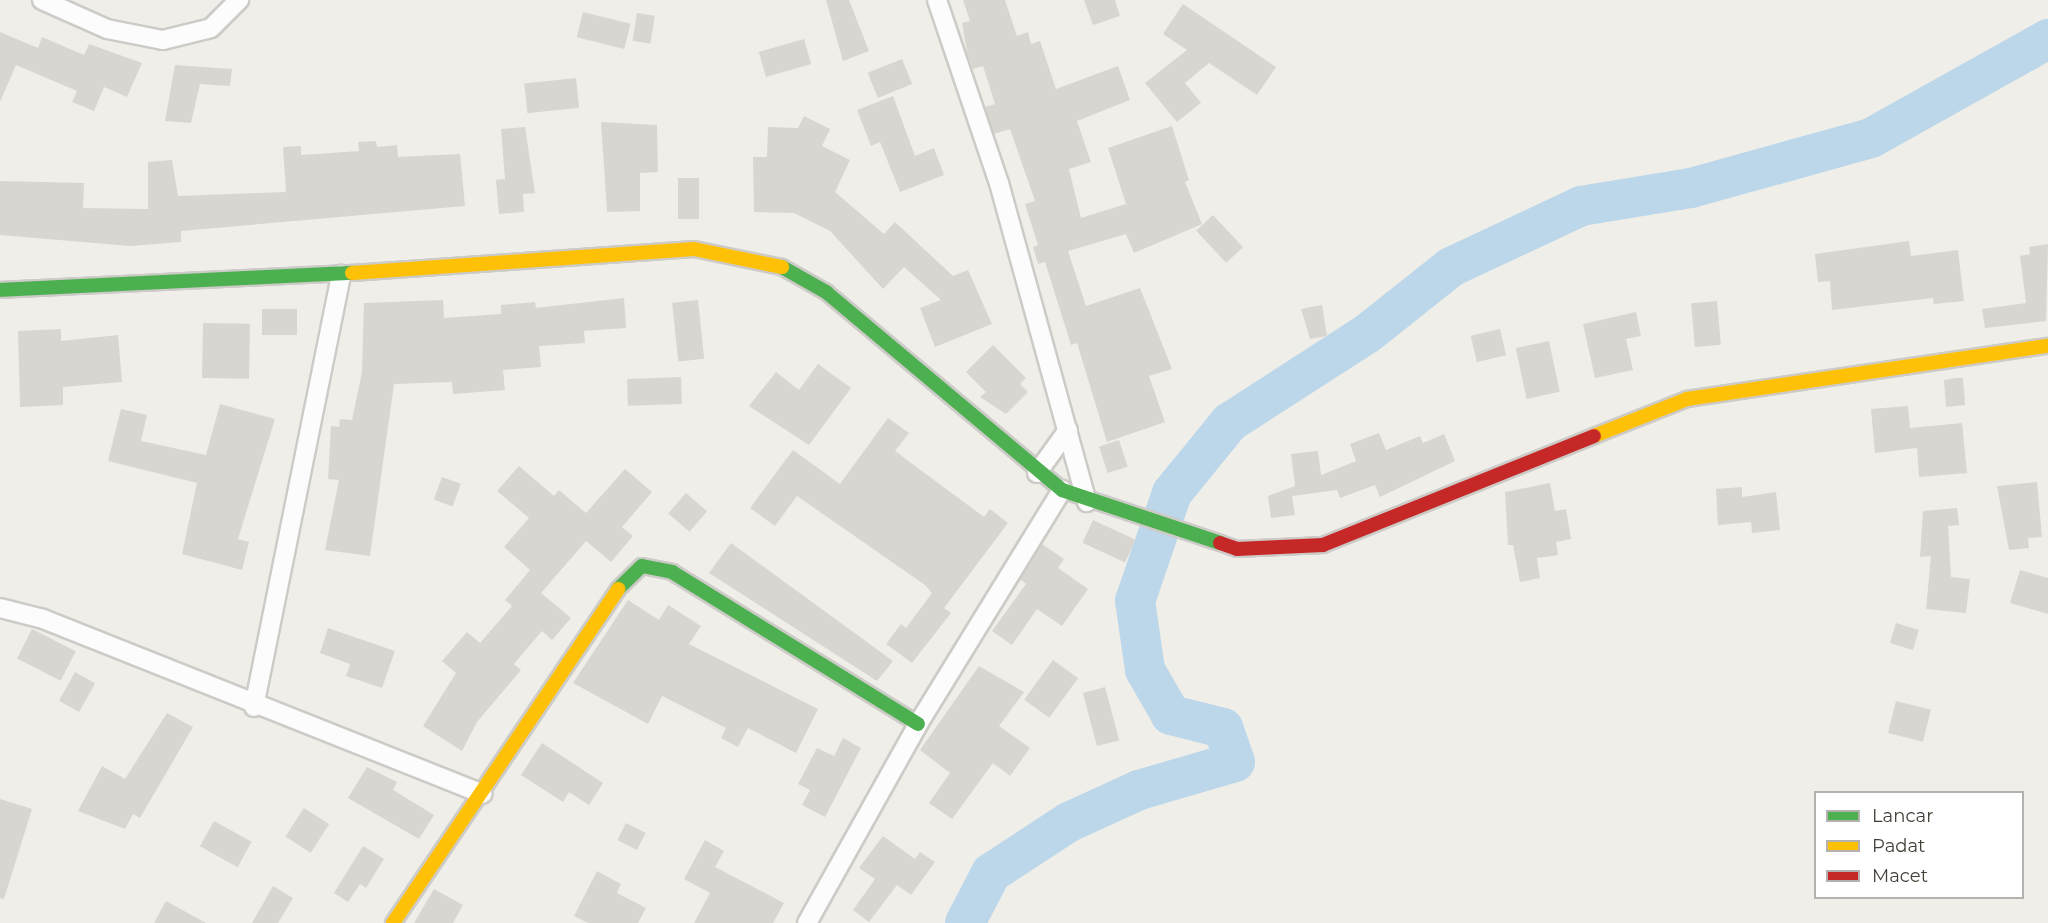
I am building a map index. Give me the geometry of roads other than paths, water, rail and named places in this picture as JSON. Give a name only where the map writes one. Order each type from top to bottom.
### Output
[{"type":"main road","points":[[0,291],[341,275],[694,249],[753,258],[783,267],[826,292],[1037,473],[1062,490],[1086,502],[1237,549],[1323,545],[1687,399],[2048,346]]},
{"type":"main road","points":[[393,923],[482,794],[617,590],[642,566],[672,572],[918,724]]},
{"type":"street","points":[[42,0],[107,29],[163,40],[211,28],[239,0]]},
{"type":"street","points":[[937,0],[999,183],[1086,502]]},
{"type":"street","points":[[254,707],[341,275]]},
{"type":"street","points":[[1037,473],[1068,430]]},
{"type":"street","points":[[807,923],[918,724],[1062,490]]},
{"type":"street","points":[[0,608],[43,619],[254,707],[482,794]]},
{"type":"waterway","points":[[965,923],[991,873],[1069,822],[1139,790],[1235,762],[1223,728],[1171,715],[1145,670],[1135,601],[1172,493],[1230,422],[1368,333],[1451,267],[1581,206],[1691,188],[1871,138],[2048,39]]}]
